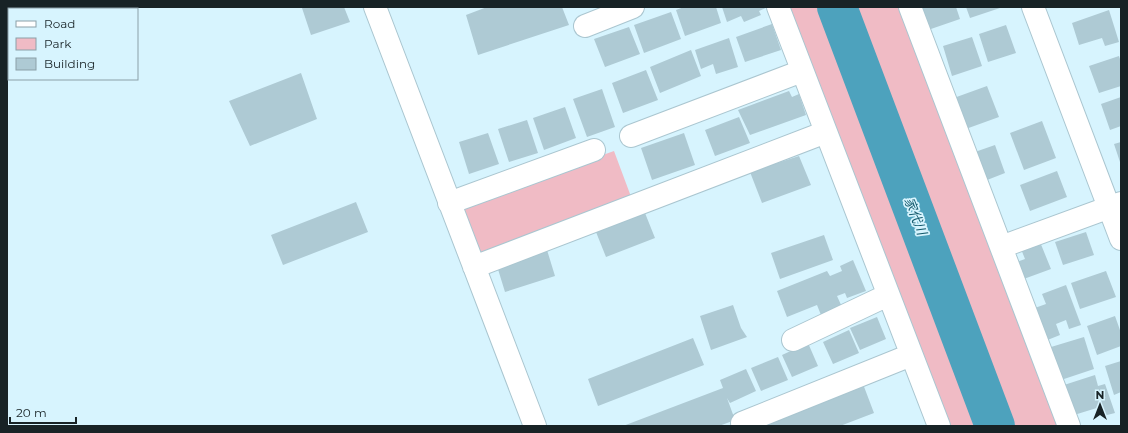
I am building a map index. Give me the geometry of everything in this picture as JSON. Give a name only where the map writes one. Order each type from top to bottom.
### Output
[{"type":"street","points":[[375,7],[535,426]]},
{"type":"street","points":[[585,26],[633,7]]},
{"type":"street","points":[[778,7],[939,426]]},
{"type":"street","points":[[910,7],[1069,426]]},
{"type":"street","points":[[1033,7],[1115,205],[1121,239]]},
{"type":"street","points":[[631,136],[802,70]]},
{"type":"street","points":[[474,267],[826,132]]},
{"type":"street","points":[[449,203],[594,150]]},
{"type":"street","points":[[1001,247],[1115,205]]},
{"type":"street","points":[[793,340],[888,295]]},
{"type":"street","points":[[742,424],[911,355]]},
{"type":"green space","points":[[777,7],[908,7],[1060,426],[939,426]]},
{"type":"green space","points":[[614,151],[633,202],[478,258],[457,207]]},
{"type":"building","points":[[344,7],[350,22],[311,35],[302,8]]},
{"type":"building","points":[[487,7],[562,7],[569,25],[478,55],[466,15]]},
{"type":"building","points":[[684,7],[716,7],[721,23],[685,36],[676,10]]},
{"type":"building","points":[[722,7],[768,7],[759,11],[761,15],[744,22],[741,16],[727,22]]},
{"type":"building","points":[[920,7],[956,7],[960,19],[928,30]]},
{"type":"building","points":[[966,7],[1000,7],[1000,8],[970,18]]},
{"type":"building","points":[[1109,10],[1119,42],[1105,46],[1102,38],[1079,45],[1072,23]]},
{"type":"building","points":[[671,12],[681,39],[644,53],[634,25]]},
{"type":"building","points":[[772,24],[781,50],[745,62],[736,37]]},
{"type":"building","points":[[1006,25],[1016,53],[988,62],[979,34]]},
{"type":"building","points":[[629,27],[640,54],[605,67],[594,39]]},
{"type":"building","points":[[972,37],[982,66],[952,76],[943,46]]},
{"type":"building","points":[[729,38],[738,67],[716,74],[713,64],[701,69],[695,50]]},
{"type":"building","points":[[691,50],[701,76],[660,93],[650,67]]},
{"type":"building","points":[[1119,56],[1121,62],[1121,86],[1099,93],[1089,66]]},
{"type":"building","points":[[646,70],[658,100],[623,113],[612,83]]},
{"type":"building","points":[[301,73],[317,119],[250,146],[229,101]]},
{"type":"building","points":[[987,86],[999,117],[963,130],[951,99]]},
{"type":"building","points":[[602,89],[615,127],[587,137],[573,99]]},
{"type":"building","points":[[789,91],[792,97],[799,94],[806,115],[750,135],[738,110]]},
{"type":"building","points":[[1121,97],[1121,126],[1110,130],[1101,104]]},
{"type":"building","points":[[565,107],[576,138],[544,150],[533,118]]},
{"type":"building","points":[[739,117],[750,143],[715,156],[705,130]]},
{"type":"building","points":[[527,120],[538,153],[509,162],[498,129]]},
{"type":"building","points":[[1042,121],[1056,158],[1024,170],[1010,133]]},
{"type":"building","points":[[488,133],[499,164],[469,174],[459,142]]},
{"type":"building","points":[[684,133],[695,165],[652,180],[641,148]]},
{"type":"building","points":[[1121,142],[1121,165],[1114,144]]},
{"type":"building","points":[[995,145],[1005,173],[982,182],[972,153]]},
{"type":"building","points":[[799,156],[811,185],[762,203],[750,172]]},
{"type":"building","points":[[1057,171],[1067,197],[1030,211],[1020,185]]},
{"type":"building","points":[[356,202],[368,232],[283,265],[271,235]]},
{"type":"building","points":[[643,208],[655,238],[606,257],[594,227]]},
{"type":"building","points":[[1086,232],[1094,255],[1063,265],[1055,242]]},
{"type":"building","points":[[824,235],[833,260],[780,279],[771,253]]},
{"type":"building","points":[[1040,242],[1051,269],[1021,280],[1014,263],[1025,259],[1021,249]]},
{"type":"building","points":[[547,250],[555,276],[505,292],[497,266]]},
{"type":"building","points":[[853,260],[866,291],[847,298],[845,293],[837,296],[842,307],[821,315],[817,305],[787,317],[777,291],[827,271],[830,276],[842,271],[840,266]]},
{"type":"building","points":[[1106,271],[1116,297],[1080,309],[1071,283]]},
{"type":"building","points":[[1066,285],[1081,325],[1069,329],[1066,320],[1056,324],[1060,335],[1045,341],[1032,309],[1046,304],[1042,294]]},
{"type":"building","points":[[733,305],[741,328],[747,337],[711,350],[700,316]]},
{"type":"building","points":[[1115,316],[1121,333],[1121,346],[1097,355],[1087,326]]},
{"type":"building","points":[[877,317],[886,339],[860,350],[850,328]]},
{"type":"building","points":[[849,330],[859,353],[833,364],[823,342]]},
{"type":"building","points":[[1084,337],[1094,369],[1061,380],[1051,347]]},
{"type":"building","points":[[693,338],[704,365],[598,406],[588,379]]},
{"type":"building","points":[[808,343],[818,366],[792,377],[782,355]]},
{"type":"building","points":[[778,357],[788,380],[761,391],[751,368]]},
{"type":"building","points":[[1121,361],[1121,392],[1114,395],[1105,366]]},
{"type":"building","points":[[746,369],[756,391],[730,403],[727,398],[735,420],[719,426],[623,426],[723,388],[720,380]]},
{"type":"building","points":[[1095,375],[1098,386],[1105,384],[1115,413],[1103,416],[1100,407],[1074,415],[1064,385]]},
{"type":"building","points":[[863,384],[874,413],[840,426],[753,426]]},
{"type":"waterway","name":"家代川","points":[[837,7],[995,426]]}]
